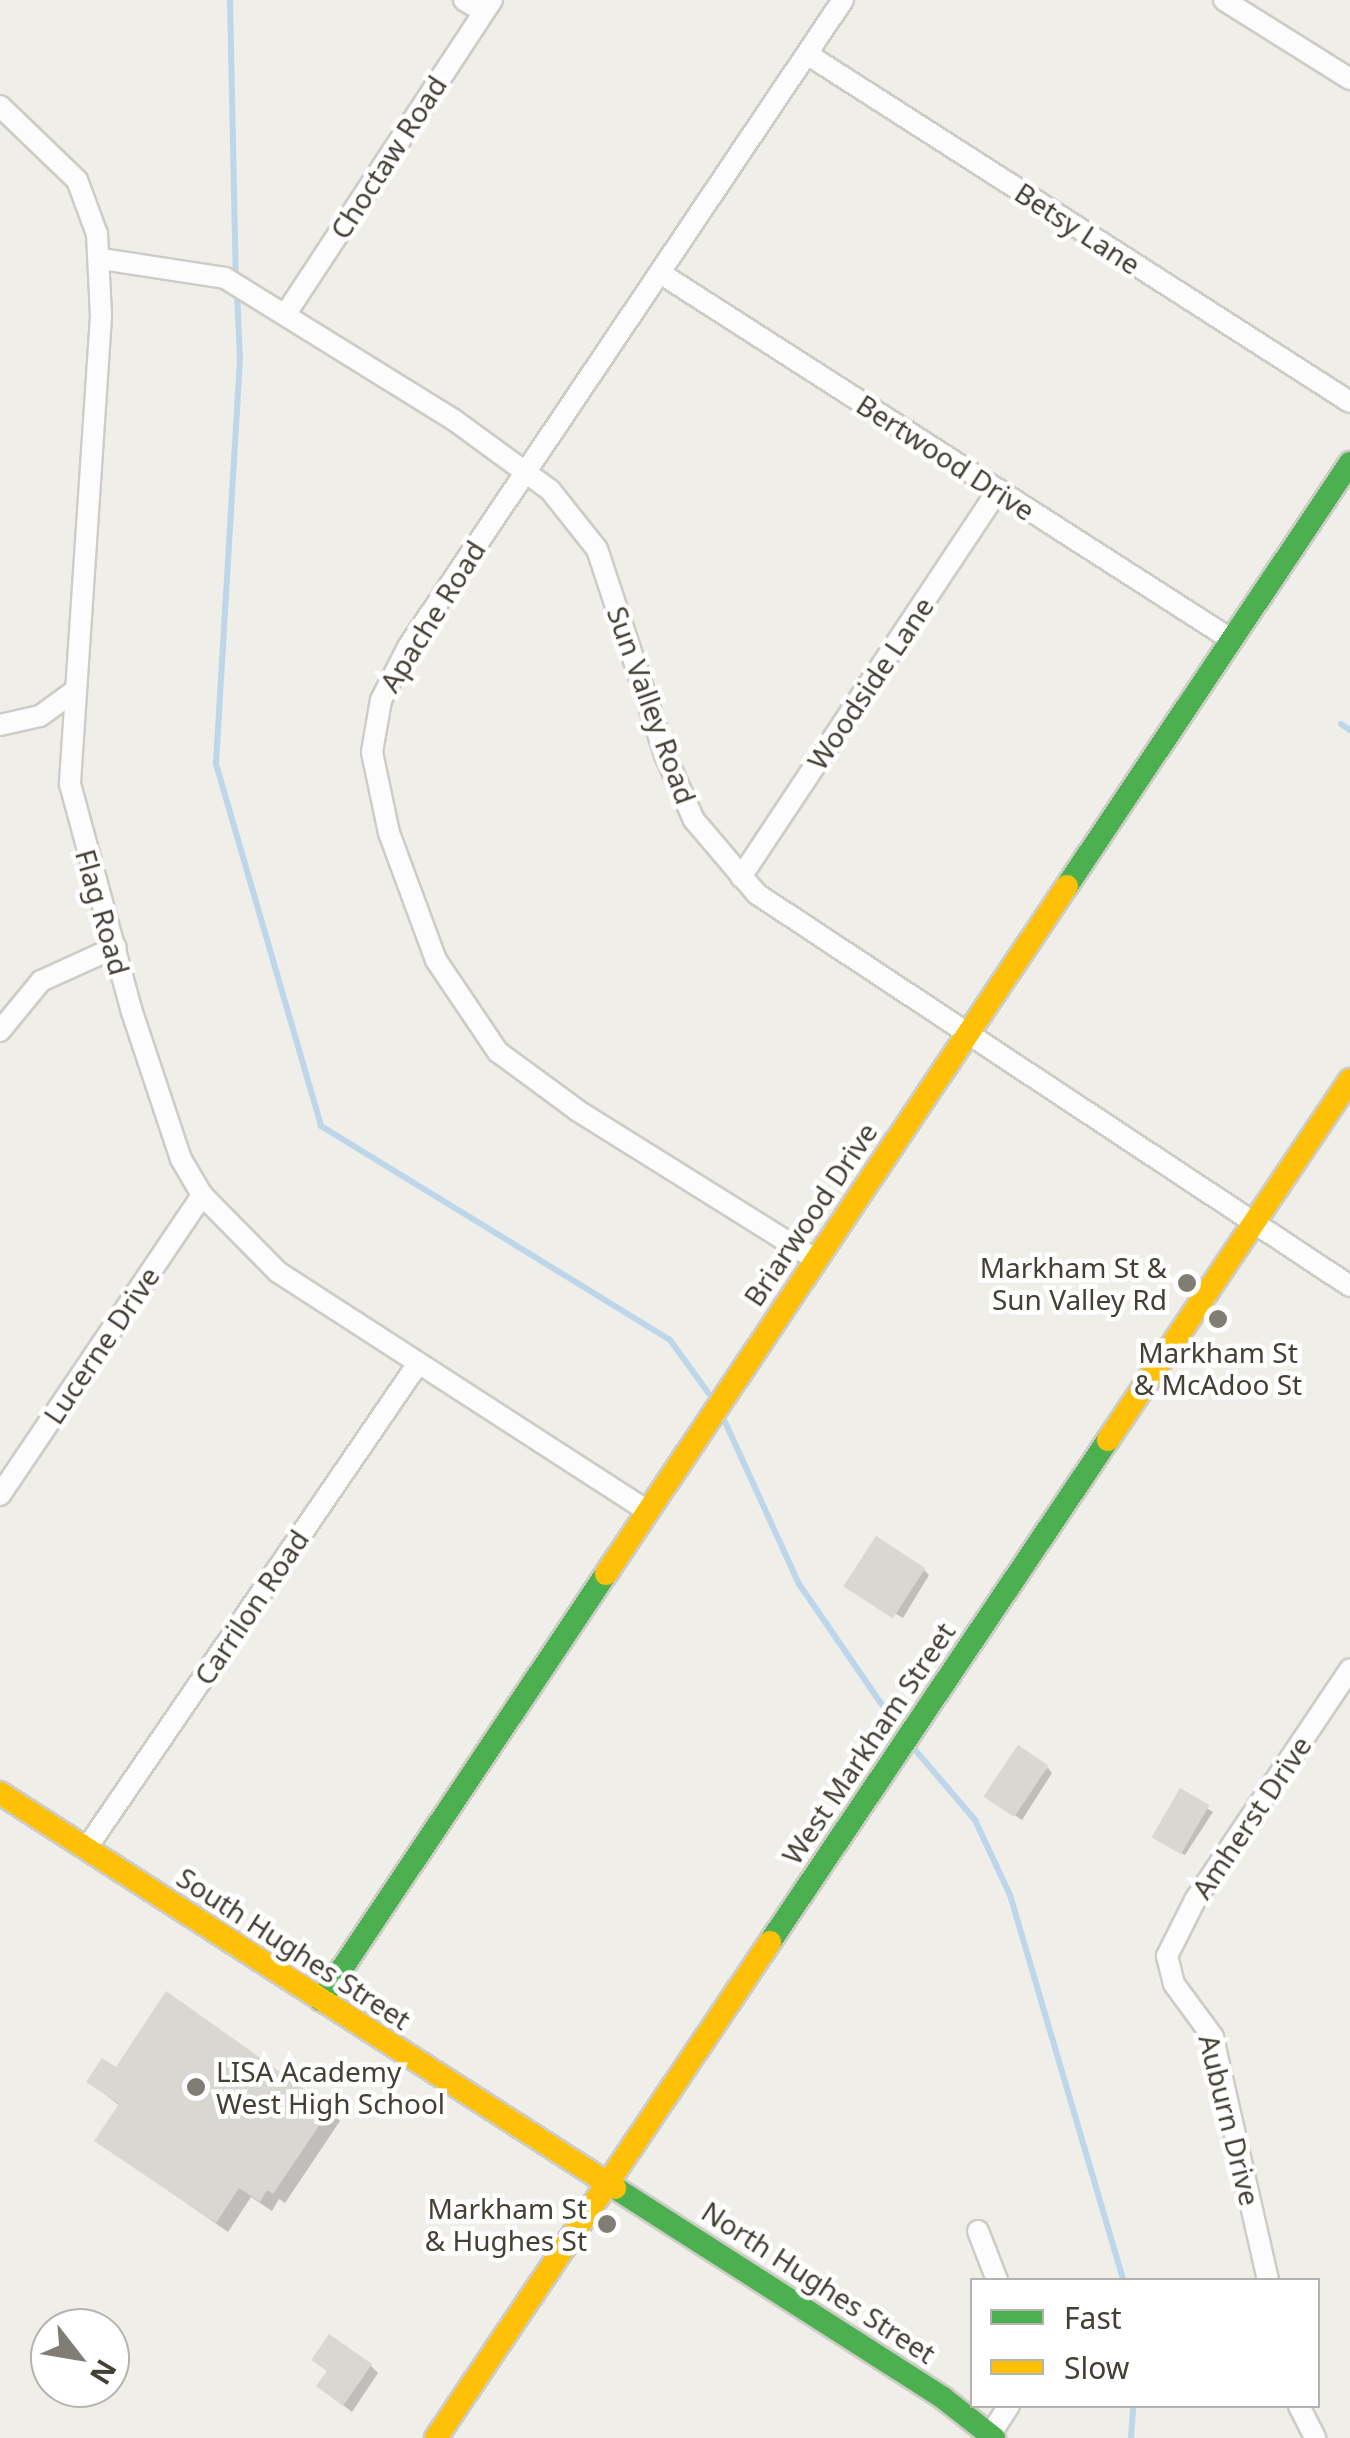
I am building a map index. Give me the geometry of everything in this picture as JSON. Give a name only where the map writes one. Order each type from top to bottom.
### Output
[{"type":"street","points":[[464,0],[488,6]]},
{"type":"street","name":"Apache Road","points":[[815,1259],[576,1110],[498,1052],[452,992],[422,926],[375,779],[374,726],[408,647],[843,0]]},
{"type":"street","points":[[1224,0],[1350,78]]},
{"type":"street","name":"Choctaw Road","points":[[284,314],[488,6]]},
{"type":"street","name":"Betsy Lane","points":[[807,54],[1350,402]]},
{"type":"street","name":"Flag Road","points":[[0,106],[76,180],[101,259],[68,750],[76,819],[116,946],[152,1081],[202,1195],[278,1272],[648,1511]]},
{"type":"street","name":"Sun Valley Road","points":[[101,259],[224,278],[525,470],[574,513],[596,549],[672,772],[694,820],[742,876],[781,913],[1350,1286]]},
{"type":"street","name":"Bertwood Drive","points":[[660,274],[1232,640]]},
{"type":"street","name":"Briarwood Drive","points":[[321,2000],[1350,462]]},
{"type":"street","name":"Woodside Lane","points":[[742,876],[998,490]]},
{"type":"street","points":[[0,726],[40,716],[72,693]]},
{"type":"street","points":[[0,1032],[41,981],[116,946]]},
{"type":"street","name":"West Markham Street","points":[[436,2438],[1350,1080]]},
{"type":"street","name":"Lucerne Drive","points":[[0,1495],[202,1195]]},
{"type":"street","name":"Carrilon Road","points":[[86,1849],[417,1365]]},
{"type":"street","name":"Amherst Drive","points":[[1169,1972],[1173,1935],[1350,1669]]},
{"type":"street","name":"South Hughes Street","points":[[0,1794],[607,2183]]},
{"type":"street","name":"Auburn Drive","points":[[1169,1972],[1213,2037],[1268,2278]]},
{"type":"street","name":"North Hughes Street","points":[[607,2183],[943,2398],[992,2436]]},
{"type":"street","points":[[978,2231],[996,2278]]},
{"type":"street","points":[[992,2436],[1008,2408]]},
{"type":"street","points":[[1300,2408],[1315,2438]]},
{"type":"building","points":[[876,1536],[925,1568],[893,1618],[843,1586]]},
{"type":"building","points":[[1018,1745],[1049,1766],[1014,1817],[983,1796]]},
{"type":"building","points":[[1180,1788],[1209,1805],[1181,1854],[1152,1837]]},
{"type":"building","points":[[166,1991],[331,2108],[273,2194],[267,2190],[260,2202],[239,2188],[216,2223],[94,2141],[119,2104],[86,2082],[102,2058],[116,2067]]},
{"type":"building","points":[[329,2334],[372,2364],[343,2406],[316,2386],[327,2371],[311,2360]]},
{"type":"waterway","points":[[230,0],[236,278]]},
{"type":"waterway","points":[[237,291],[240,359],[216,764],[321,1126],[670,1340],[712,1398]]},
{"type":"waterway","points":[[1341,724],[1350,730]]},
{"type":"waterway","points":[[721,1413],[799,1584],[900,1731]]},
{"type":"waterway","points":[[911,1745],[975,1820],[1010,1895],[1122,2278]]},
{"type":"waterway","points":[[1131,2438],[1133,2408]]},
{"type":"traffic: fast","points":[[1067,886],[1350,463]]},
{"type":"traffic: fast","points":[[770,1942],[1108,1440]]},
{"type":"traffic: fast","points":[[321,2000],[606,1574]]},
{"type":"traffic: fast","points":[[615,2188],[943,2398],[994,2438]]},
{"type":"traffic: slow","points":[[606,1574],[1067,886]]},
{"type":"traffic: slow","points":[[1108,1440],[1350,1080]]},
{"type":"traffic: slow","points":[[0,1793],[615,2188]]},
{"type":"traffic: slow","points":[[436,2438],[770,1942]]},
{"type":"place","name":"Markham St & Sun Valley Rd","points":[[1187,1283]]},
{"type":"place","name":"Markham St & McAdoo St","points":[[1218,1319]]},
{"type":"place","name":"LISA Academy West High School","points":[[196,2087]]},
{"type":"place","name":"Markham St & Hughes St","points":[[607,2224]]}]
